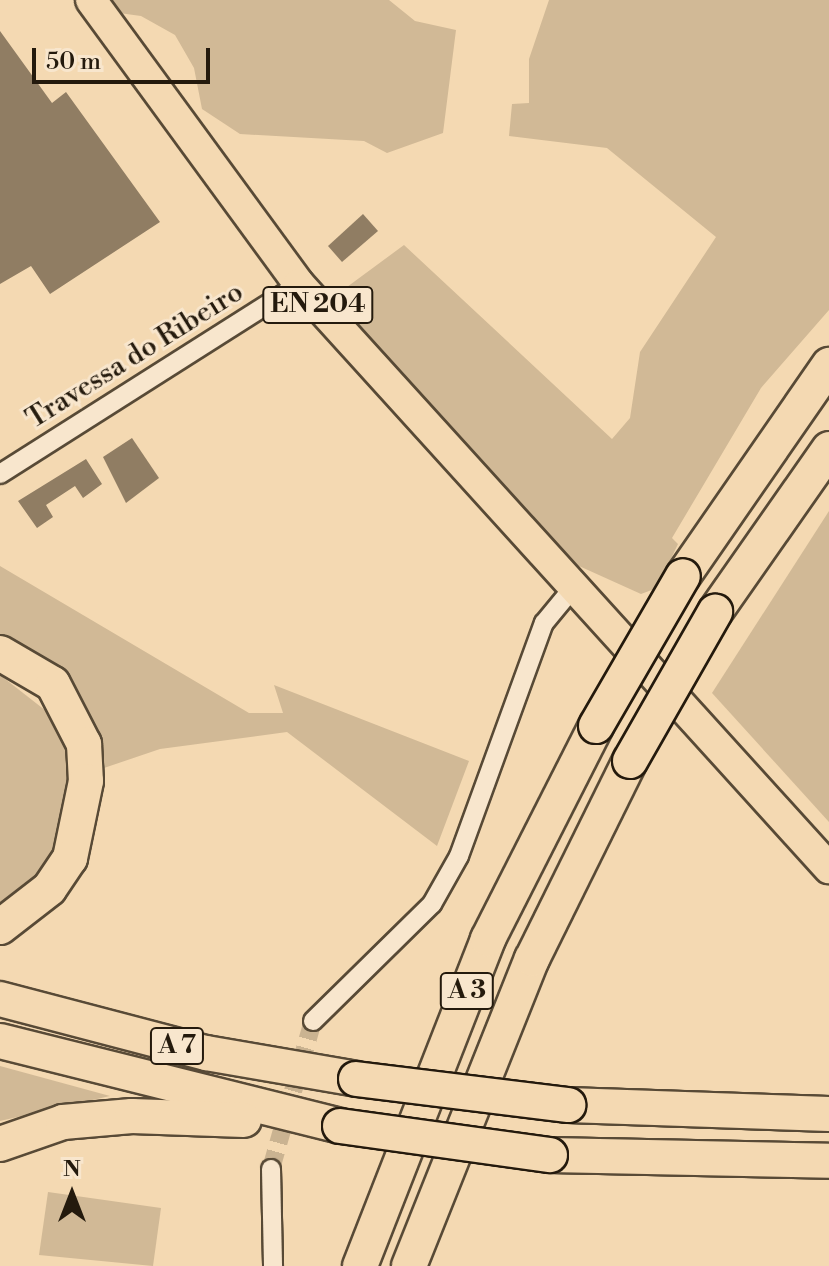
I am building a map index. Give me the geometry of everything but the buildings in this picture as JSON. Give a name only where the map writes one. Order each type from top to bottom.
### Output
[{"type":"highway","name":"A 3","points":[[360,1266],[488,939],[596,726],[683,576],[829,365]]},
{"type":"highway","name":"A 3","points":[[409,1266],[532,959],[630,761],[715,612],[829,449]]},
{"type":"highway","points":[[0,653],[53,684],[84,744],[86,781],[70,858],[49,889],[0,927]]},
{"type":"highway","name":"A 7","points":[[0,999],[206,1053],[356,1079],[568,1105],[829,1114]]},
{"type":"highway","name":"A 7","points":[[0,1041],[340,1126],[550,1155],[829,1161]]},
{"type":"highway","points":[[0,1144],[63,1122],[132,1116],[340,1126]]},
{"type":"main road","name":"EN 204","points":[[91,0],[299,284],[829,868]]},
{"type":"street","name":"Travessa do Ribeiro","points":[[0,474],[299,284]]},
{"type":"street","points":[[313,1021],[432,904],[459,856],[544,623],[573,588]]},
{"type":"street","points":[[271,1169],[273,1266]]},
{"type":"shaded area","points":[[110,0],[389,0],[415,21],[456,30],[443,133],[387,153],[364,141],[240,134],[202,109],[194,68],[175,35],[141,16],[119,13]]},
{"type":"shaded area","points":[[549,0],[829,0],[829,310],[761,388],[672,538],[678,544],[657,588],[641,594],[579,566],[421,406],[356,325],[347,287],[404,245],[612,439],[630,418],[640,352],[716,237],[607,148],[509,136],[512,104],[529,103],[529,59]]},
{"type":"shaded area","points":[[829,511],[829,822],[712,693]]},
{"type":"shaded area","points":[[0,566],[249,713],[283,713],[274,685],[469,761],[437,846],[287,732],[160,749],[101,769],[0,644]]},
{"type":"shaded area","points":[[0,675],[50,714],[66,744],[69,787],[64,827],[44,867],[0,908]]},
{"type":"shaded area","points":[[0,1066],[110,1096],[0,1121]]},
{"type":"shaded area","points":[[48,1192],[161,1208],[153,1266],[39,1255]]},
{"type":"tunnel","points":[[271,1169],[313,1021]]}]
